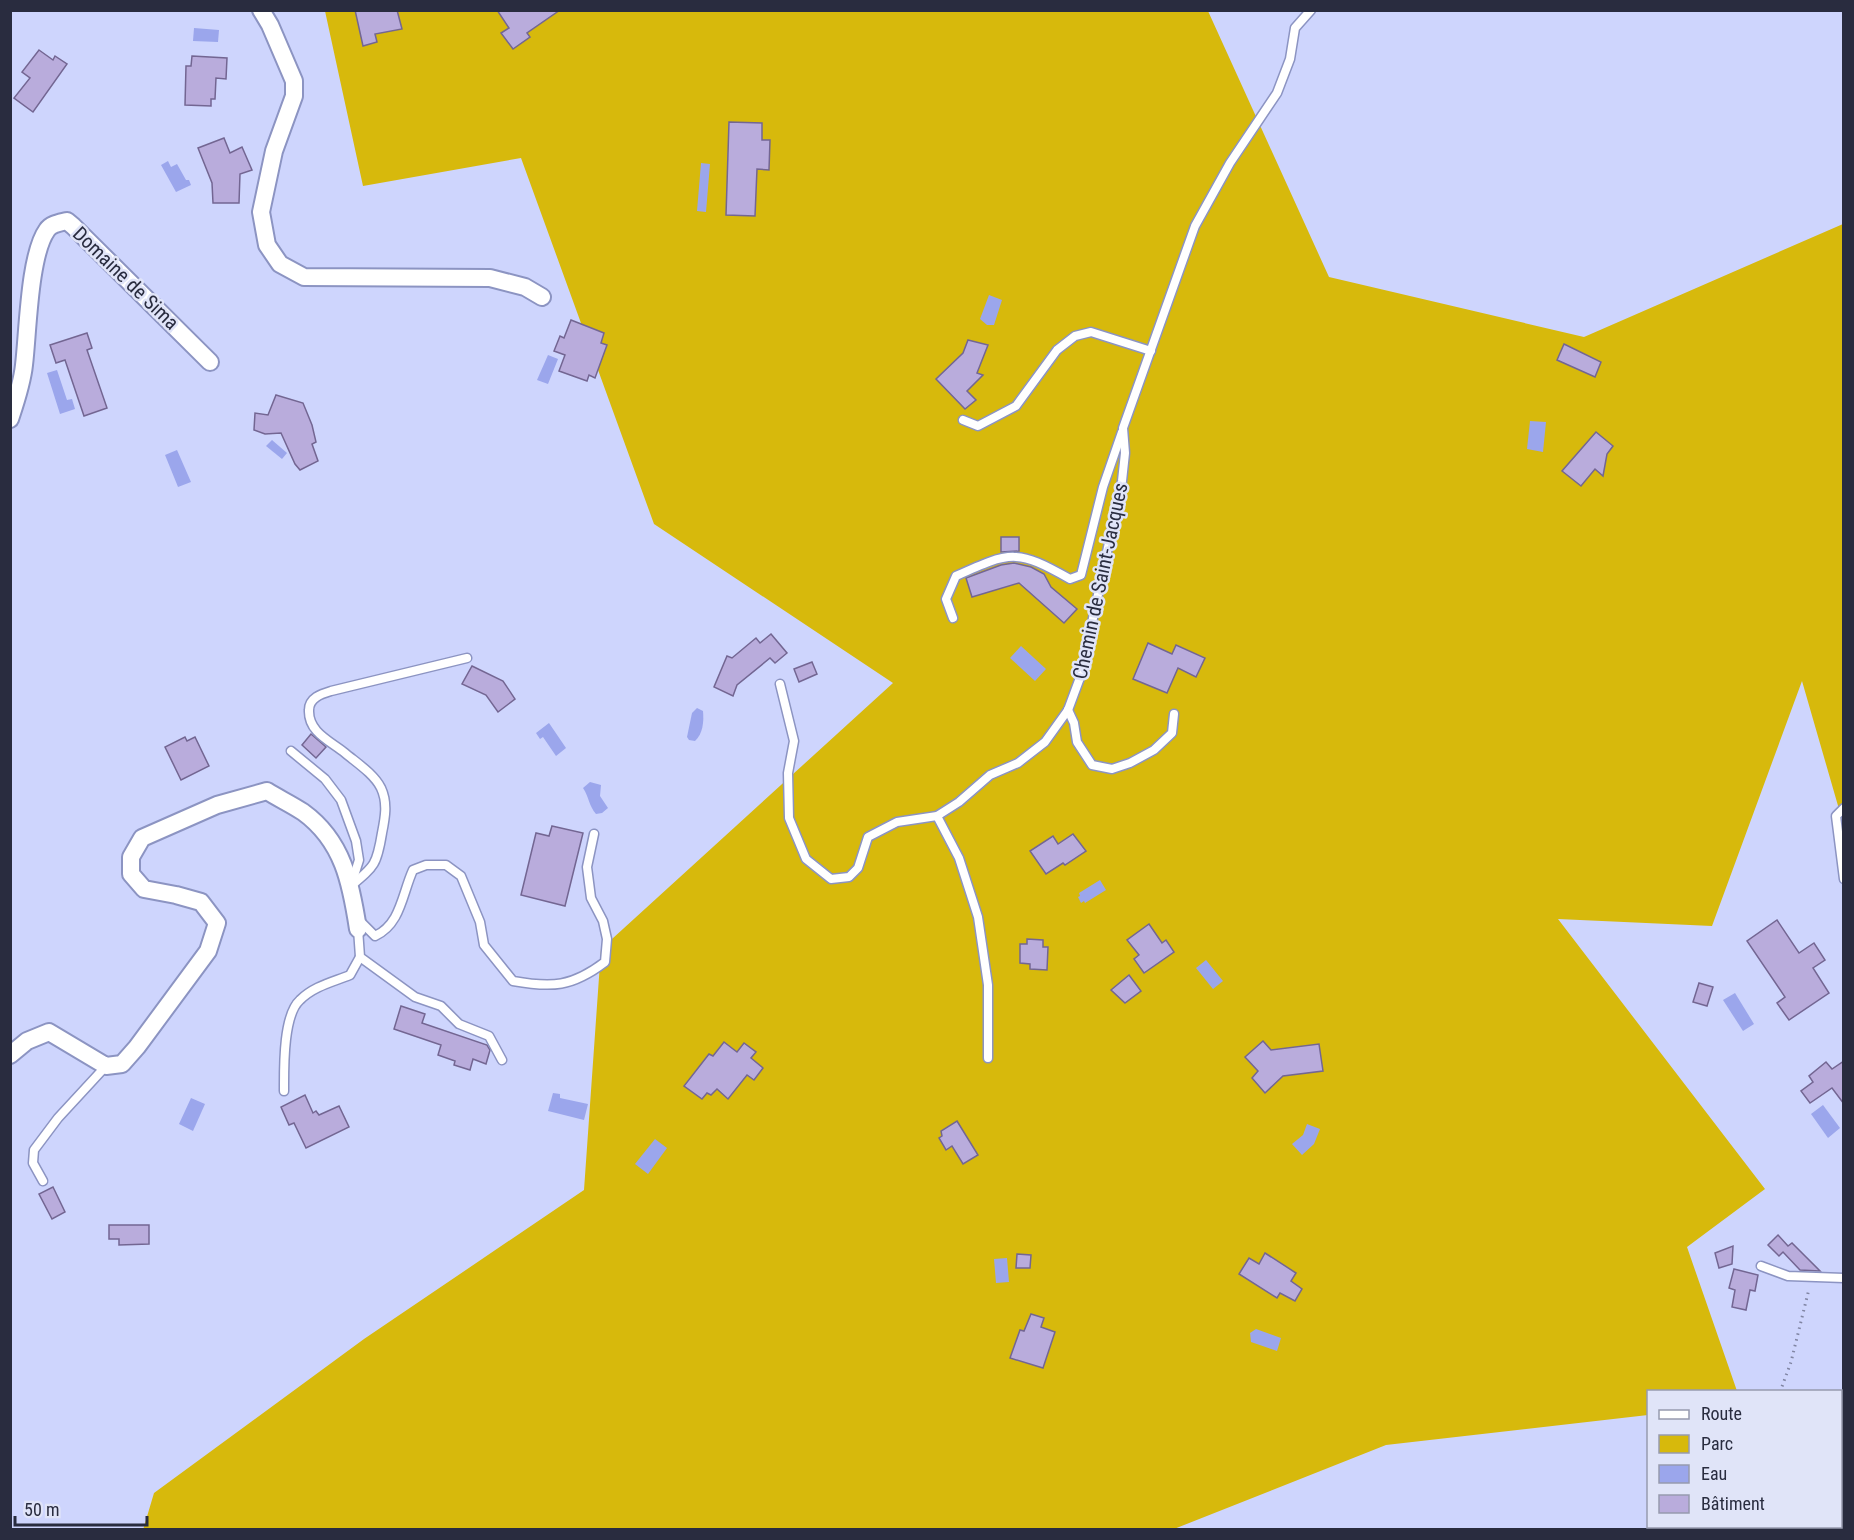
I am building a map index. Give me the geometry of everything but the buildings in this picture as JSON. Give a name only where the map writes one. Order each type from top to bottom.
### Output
[{"type":"street","points":[[261,10],[270,25],[294,81],[294,96],[274,151],[261,212],[267,244],[280,264],[304,277],[490,278],[525,287],[542,297]]},
{"type":"street","name":"Domaine de Sima","points":[[10,419],[24,368],[35,261],[41,239],[48,227],[56,224],[67,221],[73,226],[210,362]]},
{"type":"street","points":[[10,1055],[27,1041],[49,1032],[106,1066],[122,1064],[137,1047],[208,951],[216,923],[201,902],[144,889],[131,874],[131,857],[142,838],[217,805],[267,791],[304,813],[334,843],[351,886],[357,923]]},
{"type":"lane","name":"Chemin de Saint-Jacques","points":[[780,684],[794,741],[788,773],[789,818],[806,859],[831,879],[849,877],[858,868],[868,837],[897,822],[937,816],[959,802],[990,775],[1018,763],[1045,741],[1068,710],[1081,675],[1114,526],[1125,453],[1123,428],[1194,226],[1230,163],[1277,93],[1290,59],[1295,28],[1311,10]]},
{"type":"lane","points":[[963,420],[978,426],[1016,406],[1057,350],[1075,336],[1091,332],[1151,351]]},
{"type":"lane","points":[[953,618],[946,599],[956,576],[1004,556],[1022,556],[1070,579],[1082,575],[1102,487],[1123,428]]},
{"type":"lane","points":[[351,886],[372,868],[377,858],[386,805],[381,788],[372,776],[321,736],[309,719],[309,705],[318,695],[331,691],[467,658]]},
{"type":"lane","points":[[1068,710],[1074,723],[1077,741],[1092,765],[1112,769],[1154,750],[1172,733],[1174,714]]},
{"type":"lane","points":[[291,751],[325,780],[341,800],[356,841],[359,860],[351,886]]},
{"type":"lane","points":[[1844,808],[1836,816],[1844,879]]},
{"type":"lane","points":[[937,816],[959,858],[978,917],[988,985],[988,1058]]},
{"type":"lane","points":[[357,923],[375,936],[385,931],[400,911],[404,890],[413,870],[426,865],[446,865],[461,876],[480,922],[484,945],[513,981],[544,986],[567,983],[590,973],[605,962],[607,939],[603,921],[591,898],[587,867],[594,834]]},
{"type":"lane","points":[[284,1090],[283,1055],[290,1022],[298,1001],[318,987],[350,975],[360,957],[357,923]]},
{"type":"lane","points":[[360,957],[415,998],[441,1006],[459,1024],[489,1036],[502,1060]]},
{"type":"lane","points":[[43,1181],[33,1163],[34,1150],[58,1118],[106,1066]]},
{"type":"lane","points":[[1761,1266],[1788,1276],[1844,1278]]},
{"type":"path","points":[[1781,1390],[1791,1362],[1811,1278]]},
{"type":"green space","points":[[325,11],[1208,11],[1329,277],[1584,337],[1843,224],[1843,823],[1802,681],[1712,926],[1558,919],[1765,1189],[1687,1247],[1737,1390],[1647,1390],[1647,1415],[1386,1445],[1174,1529],[143,1530],[154,1493],[364,1339],[584,1190],[601,949],[893,683],[654,524],[521,158],[363,186]]},
{"type":"water","points":[[194,28],[219,30],[218,42],[193,41]]},
{"type":"water","points":[[168,161],[171,167],[177,164],[191,185],[176,192],[161,165]]},
{"type":"water","points":[[701,163],[710,164],[706,212],[697,211]]},
{"type":"water","points":[[989,295],[1002,300],[994,325],[987,325],[980,319]]},
{"type":"water","points":[[548,355],[558,359],[548,384],[537,380]]},
{"type":"water","points":[[57,370],[67,400],[72,399],[75,409],[60,414],[47,373]]},
{"type":"water","points":[[1530,421],[1546,422],[1543,452],[1527,449]]},
{"type":"water","points":[[272,440],[287,453],[282,459],[266,446]]},
{"type":"water","points":[[177,450],[191,482],[178,487],[165,455]]},
{"type":"water","points":[[1021,646],[1046,669],[1035,681],[1010,658]]},
{"type":"water","points":[[697,708],[703,711],[703,719],[701,731],[695,741],[687,737],[692,713]]},
{"type":"water","points":[[549,723],[566,748],[556,756],[543,737],[540,739],[536,733]]},
{"type":"water","points":[[590,782],[601,785],[600,796],[608,808],[602,813],[596,814],[583,788]]},
{"type":"water","points":[[1100,880],[1106,890],[1085,903],[1084,901],[1081,903],[1079,893]]},
{"type":"water","points":[[1206,960],[1223,981],[1213,989],[1196,968]]},
{"type":"water","points":[[1735,993],[1754,1024],[1743,1031],[1723,1000]]},
{"type":"water","points":[[553,1093],[560,1094],[560,1098],[588,1104],[584,1120],[548,1111]]},
{"type":"water","points":[[191,1098],[205,1104],[193,1131],[179,1124]]},
{"type":"water","points":[[1823,1105],[1840,1128],[1828,1138],[1811,1114]]},
{"type":"water","points":[[1307,1124],[1320,1129],[1314,1144],[1302,1155],[1292,1144],[1303,1135]]},
{"type":"water","points":[[655,1139],[667,1148],[648,1174],[635,1164]]},
{"type":"water","points":[[1007,1258],[1009,1282],[996,1283],[994,1259]]},
{"type":"water","points":[[1256,1329],[1281,1338],[1277,1351],[1251,1342],[1250,1333]]}]
